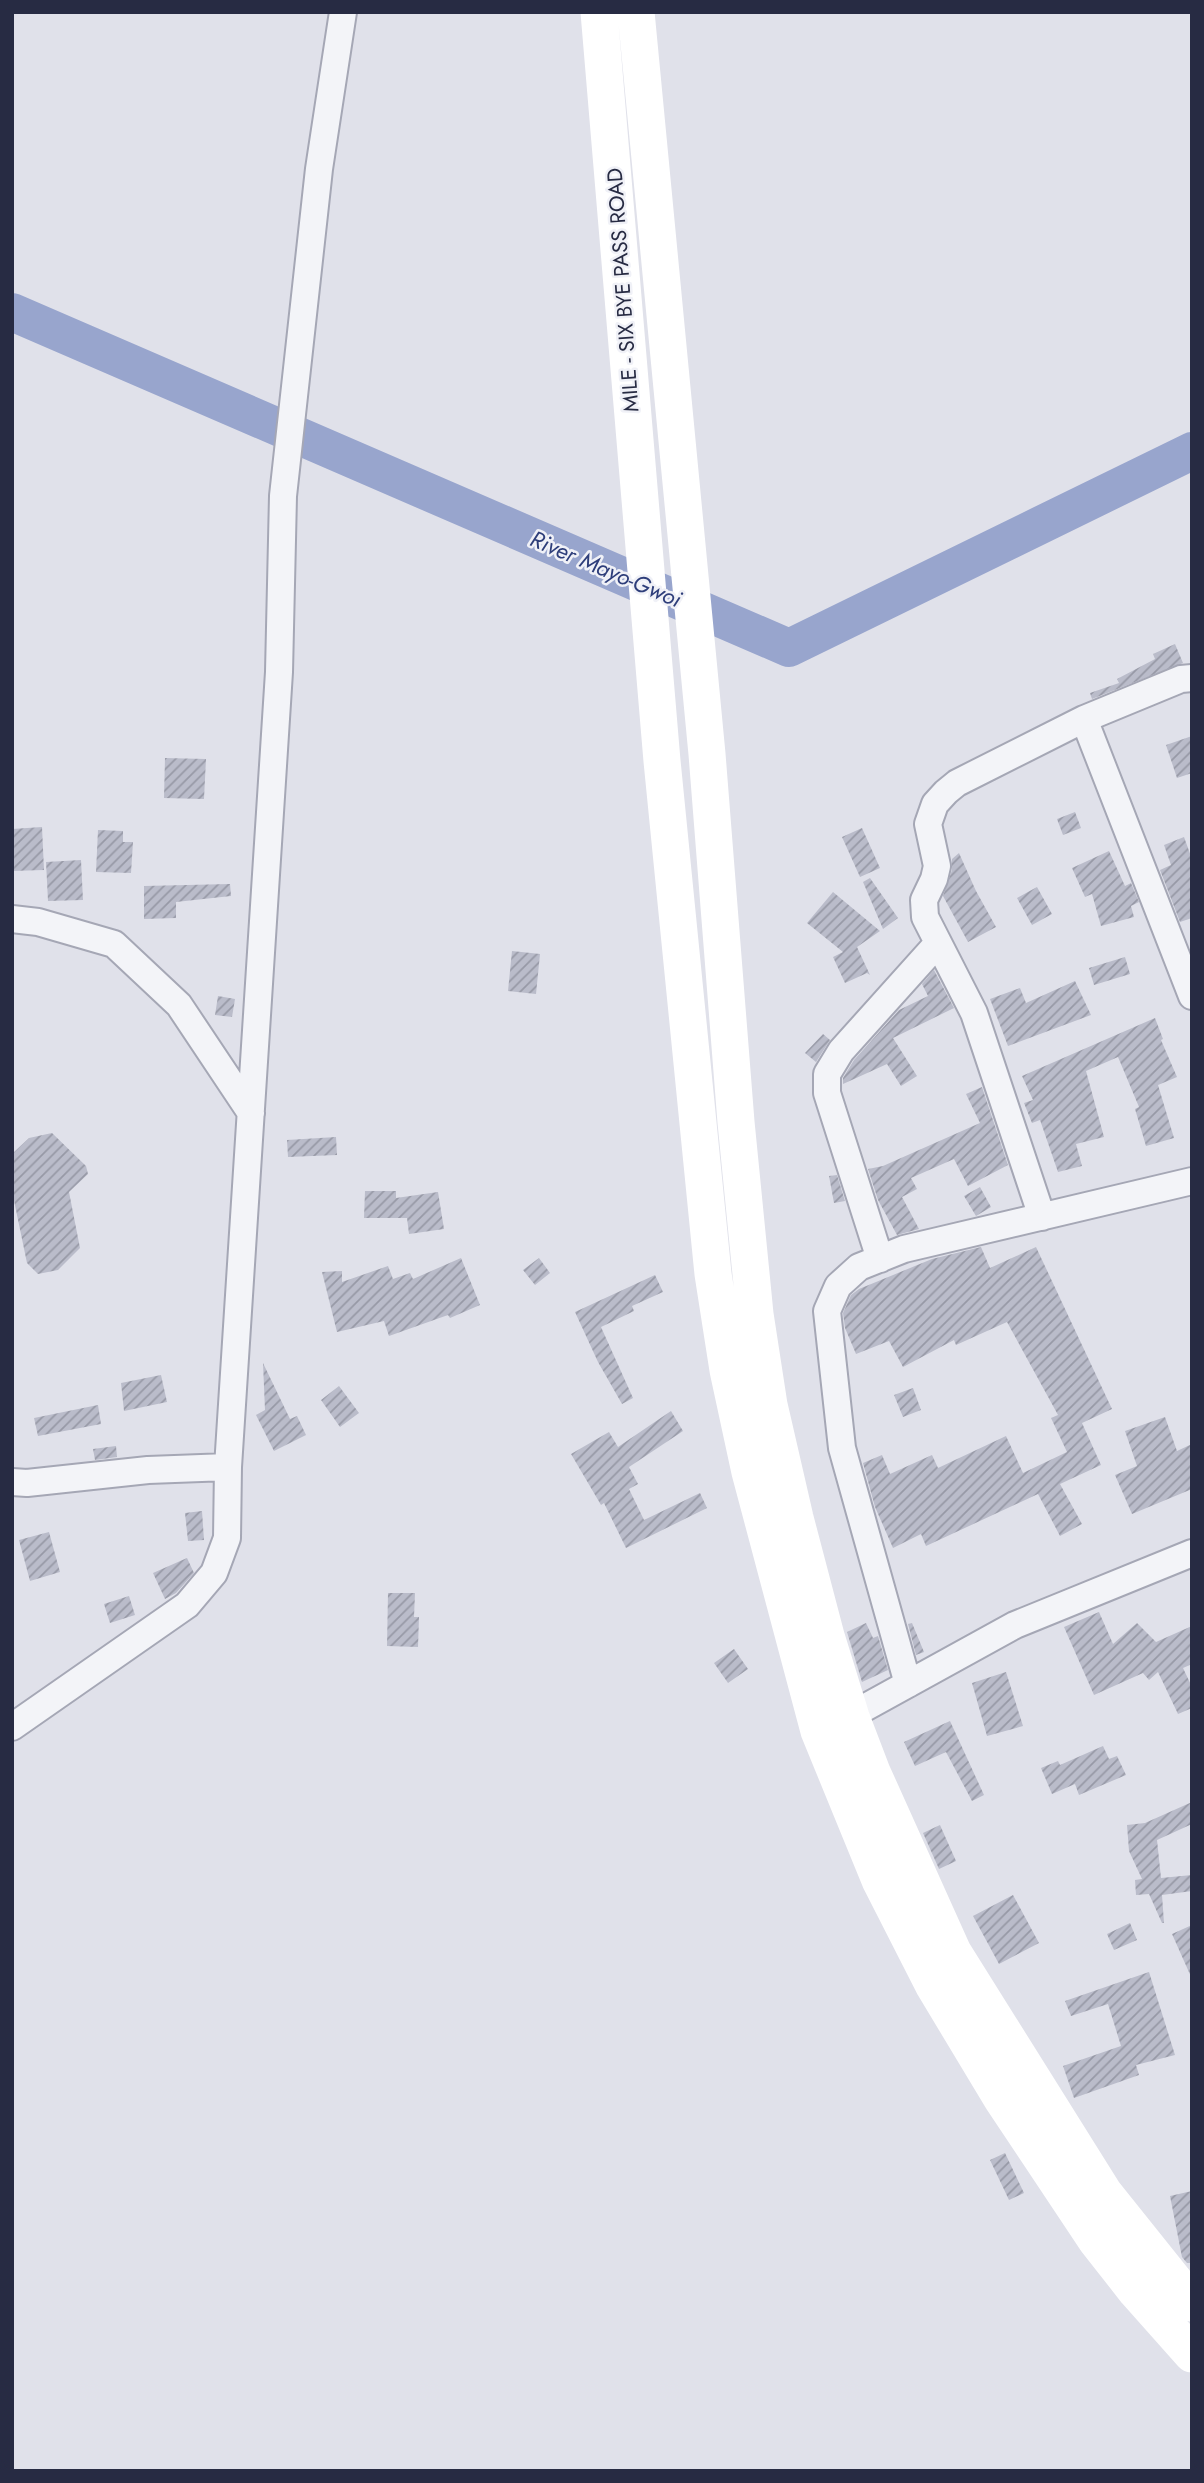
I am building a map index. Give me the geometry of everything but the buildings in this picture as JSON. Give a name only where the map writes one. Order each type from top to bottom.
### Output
[{"type":"street","points":[[12,1727],[187,1605],[214,1573],[227,1538],[228,1467],[279,671],[283,496],[319,169],[343,12]]},
{"type":"street","name":"MILE - SIX BYE PASS ROAD","points":[[599,12],[662,761],[713,1274],[728,1370],[750,1472],[835,1724]]},
{"type":"street","points":[[636,12],[707,754],[736,1122],[755,1314],[769,1405],[823,1623],[835,1724],[880,1880],[934,1986],[995,2088],[1096,2240],[1136,2291],[1192,2354]]},
{"type":"street","points":[[1042,1217],[974,1013],[925,917],[924,900],[937,866],[928,824],[935,804],[957,783],[1084,719],[1181,679],[1192,678]]},
{"type":"street","points":[[1084,719],[1192,996]]},
{"type":"street","points":[[12,919],[38,922],[114,944],[179,1005],[251,1113]]},
{"type":"street","points":[[880,1259],[827,1093],[827,1074],[841,1051],[939,943]]},
{"type":"street","points":[[908,1684],[842,1448],[827,1311],[838,1286],[859,1267],[904,1249],[1192,1181]]},
{"type":"street","points":[[12,1482],[148,1470],[228,1467]]},
{"type":"street","points":[[835,1724],[1015,1625],[1192,1553]]},
{"type":"street","points":[[835,1724],[882,1794],[953,1952],[1104,2193],[1192,2303]]},
{"type":"waterway","name":"River Mayo-Gwoi","points":[[12,312],[789,648],[1192,451]]}]
